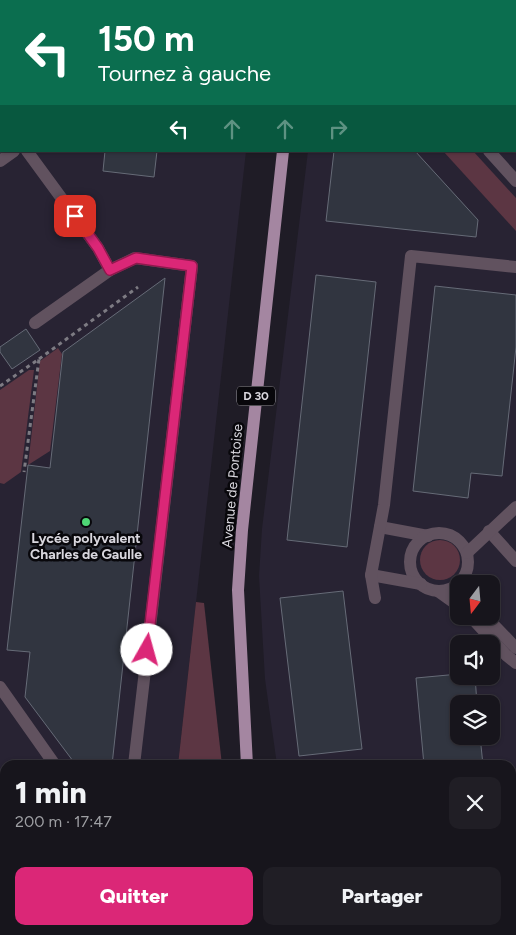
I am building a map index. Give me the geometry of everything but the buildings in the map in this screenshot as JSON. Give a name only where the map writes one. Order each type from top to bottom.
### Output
[{"type":"main road","name":"Avenue de Pontoise","points":[[247,760],[238,590],[244,511],[283,152]]},
{"type":"street","points":[[0,161],[13,152]]},
{"type":"street","points":[[28,152],[98,248],[110,270]]},
{"type":"street","points":[[490,152],[516,181]]},
{"type":"street","points":[[375,598],[371,575],[384,505],[411,256],[516,267]]},
{"type":"street","points":[[35,323],[110,270],[136,258],[192,266],[135,760]]},
{"type":"street","points":[[467,553],[516,506]]},
{"type":"street","points":[[380,527],[428,536]]},
{"type":"street","points":[[489,531],[516,561]]},
{"type":"street","points":[[450,589],[438,591],[429,589],[414,577],[411,568],[411,558],[414,549],[420,541],[437,533],[447,534],[456,538],[467,553],[466,575]]},
{"type":"street","points":[[371,575],[421,584]]},
{"type":"street","points":[[438,591],[450,600]]},
{"type":"street","points":[[478,625],[506,656],[516,663]]},
{"type":"street","points":[[494,625],[516,648]]},
{"type":"street","points":[[0,687],[51,760]]},
{"type":"path","points":[[0,386],[138,287]]},
{"type":"path","points":[[24,472],[39,359]]},
{"type":"shaded area","name":"Lycée polyvalent Charles de Gaulle","points":[[0,152],[246,152],[179,760],[0,760]]},
{"type":"shaded area","points":[[308,152],[516,152],[516,760],[276,760],[265,679],[259,576],[262,529]]},
{"type":"shaded area","points":[[444,152],[474,152],[516,198],[516,231]]},
{"type":"shaded area","points":[[58,348],[62,354],[50,451],[28,465],[40,361]]},
{"type":"shaded area","points":[[29,370],[34,370],[21,472],[4,484],[0,483],[0,390]]},
{"type":"shaded area","points":[[440,540],[454,546],[459,556],[458,568],[454,574],[440,580],[426,574],[420,560],[426,546]]},
{"type":"shaded area","points":[[196,602],[204,603],[221,760],[179,760]]},
{"type":"place","name":"Lycée polyvalent Charles de Gaulle","points":[[86,522]]},
{"type":"route","points":[[75,216],[98,248],[110,270],[136,258],[192,266],[147,650]]}]
